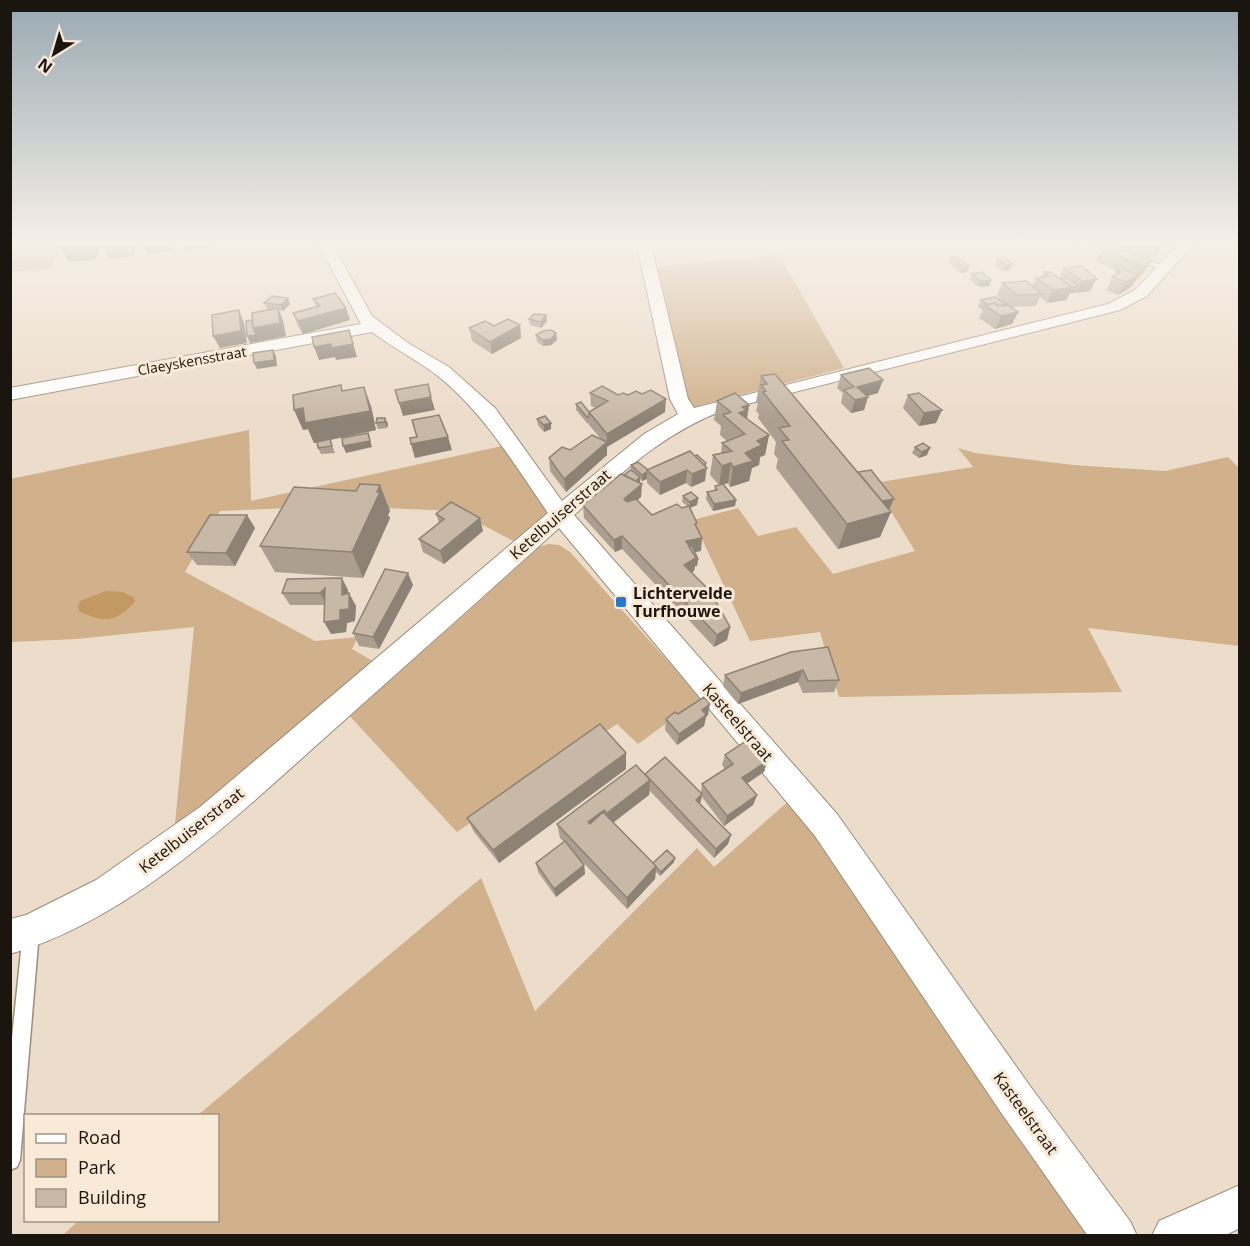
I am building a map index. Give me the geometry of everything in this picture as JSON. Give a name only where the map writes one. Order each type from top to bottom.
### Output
[{"type":"street","name":"Kasteelstraat","points":[[356,303],[372,327],[442,371],[488,412],[560,514],[826,825],[1016,1100],[1115,1236]]},
{"type":"street","points":[[657,303],[679,399],[689,416]]},
{"type":"street","name":"Ketelbuiserstraat","points":[[21,934],[108,892],[211,818],[560,514],[651,438],[689,416],[756,395],[1114,307],[1121,303]]},
{"type":"street","name":"Claeyskensstraat","points":[[10,394],[372,327]]},
{"type":"street","points":[[1174,1236],[1239,1206]]},
{"type":"lane","points":[[10,1160],[21,934]]},
{"type":"green space","points":[[662,303],[807,303],[844,368],[694,407],[686,400]]},
{"type":"green space","points":[[249,430],[251,501],[502,446],[552,514],[517,543],[456,511],[337,506],[220,511],[185,572],[315,641],[358,637],[352,649],[378,664],[174,834],[194,627],[76,639],[11,642],[10,479]]},
{"type":"green space","points":[[958,448],[975,453],[1073,465],[1165,471],[1228,457],[1239,468],[1239,646],[1088,628],[1122,692],[839,697],[820,632],[750,641],[693,520],[738,508],[758,536],[796,527],[833,574],[915,551],[874,483],[973,467]]},
{"type":"green space","points":[[549,544],[559,545],[570,552],[701,698],[638,744],[617,724],[457,832],[346,712],[537,547]]},
{"type":"green space","points":[[791,799],[1095,1236],[62,1236],[77,1222],[219,1222],[219,1114],[199,1114],[481,878],[535,1011],[697,848],[714,867]]},
{"type":"shaded area","points":[[106,591],[123,592],[134,598],[135,602],[121,614],[110,619],[97,618],[80,612],[78,607],[80,601]]},
{"type":"building","points":[[317,303],[342,303],[346,308],[298,321],[293,313],[320,306]]},
{"type":"building","points":[[994,303],[1008,305],[999,306]]},
{"type":"building","points":[[994,303],[999,306],[1006,304],[1018,312],[1001,316],[985,306]]},
{"type":"building","points":[[278,308],[280,323],[253,328],[252,313]]},
{"type":"building","points":[[239,310],[241,331],[213,336],[212,315]]},
{"type":"building","points":[[534,314],[546,315],[541,322],[529,319]]},
{"type":"building","points":[[508,319],[520,325],[490,342],[469,328],[485,321],[494,326]]},
{"type":"building","points":[[252,320],[256,335],[247,336],[246,321]]},
{"type":"building","points":[[349,330],[353,344],[331,348],[331,344],[314,347],[312,337]]},
{"type":"building","points":[[551,330],[556,333],[551,339],[543,340],[536,335],[543,331]]},
{"type":"building","points":[[273,350],[274,360],[254,363],[253,353]]},
{"type":"building","points":[[869,368],[883,380],[857,387],[868,397],[855,400],[844,390],[854,387],[841,375]]},
{"type":"building","points":[[775,374],[891,512],[847,524],[782,441],[789,440],[779,428],[790,426],[763,392],[766,391],[761,385],[767,384],[761,376]]},
{"type":"building","points":[[428,384],[431,397],[399,403],[395,390]]},
{"type":"building","points":[[341,385],[342,391],[364,387],[370,411],[305,423],[303,408],[294,410],[293,395]]},
{"type":"building","points":[[602,386],[618,395],[623,393],[628,395],[636,391],[642,394],[651,390],[666,399],[607,434],[589,412],[608,401],[590,393]]},
{"type":"building","points":[[735,393],[749,405],[742,407],[747,410],[739,413],[769,435],[757,441],[762,445],[745,453],[753,461],[733,467],[731,463],[722,466],[713,455],[732,451],[722,443],[745,434],[723,415],[731,412],[717,401]]},
{"type":"building","points":[[919,393],[942,410],[924,413],[908,395]]},
{"type":"building","points":[[581,402],[589,412],[587,417],[576,404]]},
{"type":"building","points":[[439,415],[448,437],[411,444],[410,438],[417,437],[412,420]]},
{"type":"building","points":[[545,416],[551,423],[544,425],[537,419]]},
{"type":"building","points":[[377,418],[385,418],[385,422],[376,423]]},
{"type":"building","points":[[368,433],[370,441],[343,446],[342,438]]},
{"type":"building","points":[[592,435],[607,442],[564,479],[549,458],[562,447],[570,450]]},
{"type":"building","points":[[330,439],[332,446],[318,448],[317,442]]},
{"type":"building","points":[[923,443],[930,448],[922,452],[915,447]]},
{"type":"building","points":[[690,451],[707,468],[692,474],[687,470],[660,482],[647,470]]},
{"type":"building","points":[[697,455],[706,463],[704,465],[695,456]]},
{"type":"building","points":[[638,462],[648,470],[642,475],[631,465]]},
{"type":"building","points":[[631,470],[640,477],[636,481],[624,475]]},
{"type":"building","points":[[871,470],[894,499],[882,501],[858,472]]},
{"type":"building","points":[[621,474],[642,484],[624,499],[627,502],[636,499],[652,515],[677,504],[682,508],[689,506],[702,538],[686,541],[696,558],[684,565],[710,591],[730,627],[717,635],[622,536],[614,540],[583,505]]},
{"type":"building","points":[[360,484],[380,485],[377,492],[380,492],[352,552],[260,546],[294,487],[356,491]]},
{"type":"building","points":[[723,484],[736,500],[714,504],[707,492],[717,490],[715,486]]},
{"type":"building","points":[[691,492],[698,498],[690,502],[683,496]]},
{"type":"building","points":[[451,502],[480,518],[440,551],[419,539],[444,519],[436,514]]},
{"type":"building","points":[[210,515],[247,515],[226,553],[187,552]]},
{"type":"building","points":[[692,546],[698,559],[695,560],[689,547]]},
{"type":"building","points":[[385,569],[408,573],[373,637],[353,633]]},
{"type":"building","points":[[342,578],[342,595],[349,593],[349,609],[340,610],[340,620],[324,622],[325,588],[320,593],[282,593],[287,579]]},
{"type":"building","points":[[828,647],[839,680],[808,681],[803,670],[741,693],[725,675],[791,652]]},
{"type":"building","points":[[704,697],[710,704],[702,710],[706,715],[679,734],[666,719]]},
{"type":"building","points":[[600,724],[626,753],[493,850],[467,818]]},
{"type":"building","points":[[749,739],[767,761],[742,778],[757,795],[727,816],[702,784],[733,764],[725,755]]},
{"type":"building","points":[[665,757],[702,794],[696,800],[731,835],[716,849],[645,774]]},
{"type":"building","points":[[636,765],[650,780],[607,813],[604,810],[588,822],[590,824],[603,812],[656,866],[627,898],[557,824]]},
{"type":"building","points":[[565,841],[584,865],[554,889],[536,863]]},
{"type":"building","points":[[667,850],[675,858],[661,872],[653,863]]},
{"type":"place","name":"Lichtervelde Turfhouwe","points":[[621,602]]}]
